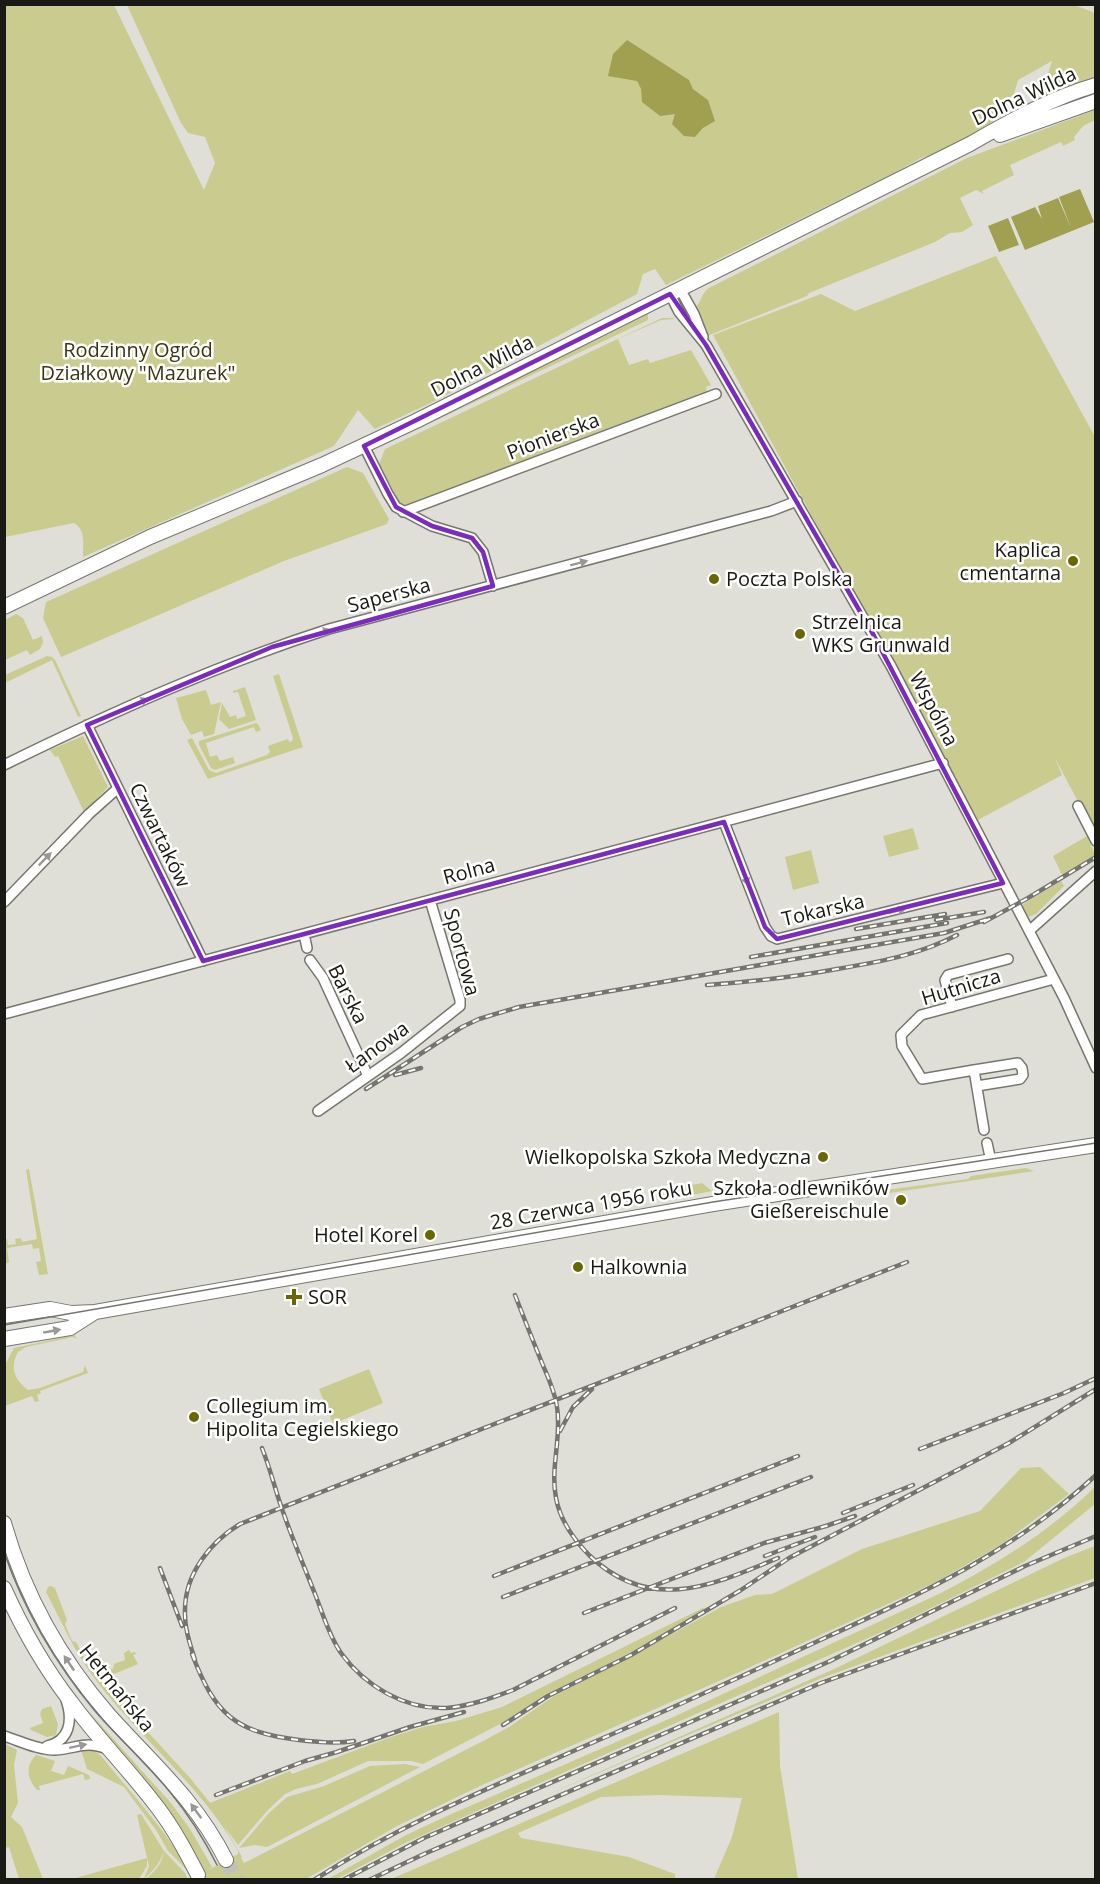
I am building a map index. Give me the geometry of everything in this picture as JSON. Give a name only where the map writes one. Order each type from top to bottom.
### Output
[{"type":"main road","name":"Dolna Wilda","points":[[4,607],[150,537],[364,446],[970,144],[1001,126],[1056,99],[1095,85]]},
{"type":"main road","name":"Dolna Wilda","points":[[970,144],[1095,102]]},
{"type":"main road","name":"28 Czerwca 1956 roku","points":[[4,1316],[50,1308],[71,1313],[95,1312],[703,1205],[1095,1145]]},
{"type":"main road","name":"28 Czerwca 1956 roku","points":[[4,1339],[70,1328],[95,1312]]},
{"type":"main road","name":"Hetmańska","points":[[4,1523],[28,1588],[64,1656],[101,1706],[186,1798],[208,1828],[226,1860]]},
{"type":"main road","points":[[4,1588],[33,1646],[60,1687],[166,1819],[198,1875]]},
{"type":"street","name":"Wspólna","points":[[675,292],[679,312],[706,345],[884,654],[943,763],[1076,1022],[1095,1068]]},
{"type":"street","name":"Pionierska","points":[[403,512],[717,394]]},
{"type":"street","points":[[364,446],[396,507],[432,526],[472,538],[483,552],[493,586]]},
{"type":"street","name":"Saperska","points":[[4,765],[175,686],[275,646],[779,509],[796,501]]},
{"type":"street","name":"Czwartaków","points":[[87,725],[202,961]]},
{"type":"street","name":"Rolna","points":[[4,1014],[943,763]]},
{"type":"street","points":[[4,902],[89,813],[117,789]]},
{"type":"street","points":[[1078,806],[1095,841]]},
{"type":"street","name":"Tokarska","points":[[724,822],[765,927],[774,938],[782,938],[1003,883]]},
{"type":"street","points":[[1029,931],[1095,871]]},
{"type":"street","name":"Sportowa","points":[[430,900],[460,1000],[460,1006],[455,1011]]},
{"type":"street","name":"Barska","points":[[304,934],[307,948]]},
{"type":"street","points":[[952,1007],[945,980],[948,975],[1008,959]]},
{"type":"street","name":"Barska","points":[[310,960],[323,978],[368,1076]]},
{"type":"street","name":"Hutnicza","points":[[974,1070],[922,1079],[902,1046],[901,1035],[921,1015],[1054,979]]},
{"type":"street","name":"Łanowa","points":[[318,1111],[455,1011]]},
{"type":"street","points":[[977,1086],[1020,1079],[1023,1075],[1022,1071],[1018,1063],[974,1070],[984,1130]]},
{"type":"street","points":[[987,1143],[990,1161]]},
{"type":"street","points":[[41,1747],[55,1744],[69,1726],[70,1711],[60,1687]]},
{"type":"street","points":[[4,1736],[56,1750],[90,1744],[106,1748],[113,1754]]},
{"type":"highlighted area","points":[[670,294],[706,345],[873,634],[1003,883],[777,939],[765,927],[724,822],[203,961],[87,725],[272,647],[493,586],[483,552],[472,538],[432,526],[396,507],[364,446]]},
{"type":"green space","name":"Rodzinny Ogród Działkowy \"Mazurek\"","points":[[7,4],[114,5],[204,190],[215,163],[205,137],[188,133],[181,123],[127,5],[1074,5],[1093,12],[1095,15],[1095,78],[1039,103],[1052,61],[1018,80],[1013,98],[988,128],[938,153],[921,158],[666,285],[655,269],[643,274],[637,294],[437,400],[375,429],[358,410],[334,446],[83,557],[82,533],[74,523],[5,537],[4,6]],"holes":[[[689,80],[693,89],[708,100],[703,128],[695,137],[675,114],[641,89],[637,81]]]},
{"type":"green space","points":[[1095,110],[1095,120],[1083,126],[1074,137],[1075,140],[1063,146],[1061,142],[1010,165],[1014,175],[982,191],[984,194],[976,190],[960,198],[973,225],[962,232],[950,233],[935,242],[707,336],[695,307],[709,288],[967,158]]},
{"type":"green space","points":[[996,256],[1095,437],[1095,834],[1055,758],[1062,775],[978,820],[713,335],[821,294],[855,311]]},
{"type":"green space","points":[[648,314],[648,320],[644,322],[371,451],[372,448],[541,363],[596,340]]},
{"type":"green space","points":[[662,318],[675,319],[661,320],[618,339],[629,365],[648,359],[650,363],[691,350],[711,385],[706,387],[707,393],[541,453],[542,458],[405,506],[401,505],[379,464],[385,449]]},
{"type":"green space","points":[[347,467],[363,473],[389,519],[387,524],[284,561],[61,657],[43,618],[46,602]]},
{"type":"green space","points":[[16,614],[23,618],[33,640],[42,636],[43,643],[40,649],[30,655],[27,650],[5,660],[5,620]]},
{"type":"green space","points":[[47,656],[55,660],[81,716],[78,717],[52,660],[5,683],[5,675]]},
{"type":"green space","points":[[279,674],[303,747],[208,779],[187,740],[192,738],[209,770],[216,773],[267,755],[270,752],[268,746],[288,739],[289,742],[292,741],[293,738],[273,676]]},
{"type":"green space","points":[[245,687],[256,720],[229,729],[219,719],[222,703],[230,717],[236,715],[237,719],[246,716],[238,692],[233,693]]},
{"type":"green space","points":[[206,690],[211,705],[221,702],[214,734],[204,737],[202,731],[191,735],[182,719],[176,698]]},
{"type":"green space","points":[[256,723],[261,730],[256,732],[254,727],[206,743],[210,757],[217,755],[220,761],[233,757],[235,763],[215,770],[211,768],[199,741]]},
{"type":"green space","points":[[83,736],[108,787],[84,812],[58,756],[55,757],[50,750]]},
{"type":"green space","points":[[913,828],[919,849],[889,857],[883,836]]},
{"type":"green space","points":[[1087,836],[1095,855],[1062,875],[1053,856]]},
{"type":"green space","points":[[811,850],[819,883],[793,890],[785,857]]},
{"type":"green space","points":[[1061,881],[1064,886],[1036,914],[1028,917],[1022,905]]},
{"type":"green space","points":[[1026,1168],[1034,1171],[883,1194],[886,1190],[968,1179],[971,1176]]},
{"type":"green space","points":[[29,1169],[48,1274],[39,1275],[36,1262],[41,1261],[39,1248],[33,1249],[32,1244],[7,1248],[9,1262],[5,1264],[5,1240],[7,1239],[8,1245],[16,1244],[15,1239],[21,1238],[22,1242],[37,1239],[26,1170]]},
{"type":"green space","points":[[702,1183],[712,1191],[672,1199],[671,1196],[677,1188]]},
{"type":"green space","points":[[75,1335],[76,1339],[73,1337],[26,1347],[18,1352],[14,1363],[15,1373],[28,1390],[40,1388],[83,1372],[85,1365],[88,1373],[40,1391],[41,1393],[37,1395],[39,1401],[35,1402],[32,1396],[5,1406],[5,1365],[14,1348]]},
{"type":"green space","points":[[369,1369],[383,1403],[333,1424],[319,1389]]},
{"type":"green space","points":[[1040,1467],[1069,1494],[1002,1544],[936,1582],[735,1674],[482,1785],[397,1826],[306,1879],[190,1879],[203,1872],[80,1702],[171,1803],[190,1829],[212,1867],[208,1870],[220,1864],[191,1816],[221,1863],[238,1854],[238,1851],[190,1785],[115,1704],[90,1672],[76,1650],[46,1592],[48,1587],[55,1588],[72,1641],[76,1642],[92,1672],[97,1670],[99,1675],[113,1669],[114,1664],[125,1660],[124,1653],[129,1650],[131,1653],[135,1652],[136,1654],[133,1655],[138,1664],[107,1677],[102,1682],[191,1779],[210,1803],[290,1771],[292,1774],[391,1737],[502,1707],[705,1609],[633,1651],[547,1694],[502,1723],[423,1764],[411,1761],[368,1761],[317,1784],[296,1789],[285,1794],[268,1810],[238,1845],[224,1826],[242,1857],[244,1863],[485,1740],[509,1727],[554,1696],[721,1607],[755,1595],[772,1594],[862,1549],[980,1511],[1021,1468]]},
{"type":"green space","points":[[1095,1487],[1095,1504],[1024,1562],[893,1627],[407,1842],[337,1879],[328,1879],[406,1835],[671,1718],[941,1593],[1022,1546],[1060,1518]]},
{"type":"green space","points":[[1095,1546],[1095,1578],[822,1678],[542,1797],[832,1670],[1064,1558]]},
{"type":"green space","points":[[51,1706],[58,1724],[56,1735],[47,1737],[30,1728],[43,1723],[40,1714],[42,1709]]},
{"type":"green space","points":[[779,1712],[780,1766],[798,1879],[714,1879],[732,1837],[742,1798],[660,1795],[601,1797],[518,1833],[521,1838],[629,1857],[675,1874],[675,1879],[391,1879]]},
{"type":"green space","points":[[5,1744],[17,1750],[14,1765],[18,1803],[11,1817],[22,1827],[43,1879],[19,1879],[9,1847],[5,1848]]},
{"type":"green space","points":[[92,1749],[101,1756],[171,1842],[190,1873],[168,1851],[156,1830],[124,1787],[87,1769],[81,1750]]},
{"type":"green space","points":[[36,1755],[55,1761],[51,1771],[64,1775],[68,1766],[89,1775],[90,1779],[85,1780],[83,1774],[39,1786],[40,1790],[37,1790],[29,1777],[30,1764]]},
{"type":"green space","points":[[405,1764],[420,1767],[267,1847],[255,1845],[239,1848],[269,1813],[287,1797],[324,1786],[370,1766]]},
{"type":"green space","points":[[141,1814],[164,1851],[156,1866],[144,1879],[149,1866],[137,1815]]},
{"type":"green space","points":[[164,1851],[190,1879],[146,1879],[158,1867]]},
{"type":"green space","points":[[147,1858],[147,1866],[139,1879],[72,1879]]},
{"type":"shaded area","points":[[627,40],[689,80],[693,89],[708,100],[715,121],[703,128],[695,137],[684,136],[672,124],[675,114],[660,116],[642,102],[641,89],[637,81],[608,76],[613,54]]},
{"type":"shaded area","points":[[1080,189],[1094,222],[1025,250],[1011,217],[1035,207],[1042,219],[1038,206],[1058,198],[1071,228],[1059,197]]},
{"type":"shaded area","points":[[1008,218],[1019,245],[999,252],[988,226]]},
{"type":"tunnel","points":[[226,1860],[237,1880]]},
{"type":"tram line","points":[[4,1325],[713,1202],[1096,1143]]},
{"type":"tram line","points":[[4,1552],[21,1595],[54,1655],[95,1711],[177,1801],[196,1827],[217,1865]]},
{"type":"railway","points":[[984,922],[1096,857]]},
{"type":"railway","points":[[936,920],[984,912]]},
{"type":"railway","points":[[856,929],[945,914]]},
{"type":"railway","points":[[366,1089],[462,1027],[479,1019],[519,1007],[944,933],[991,918]]},
{"type":"railway","points":[[751,957],[947,923]]},
{"type":"railway","points":[[707,985],[789,977],[868,964],[913,953],[957,935]]},
{"type":"railway","points":[[395,1075],[421,1068]]},
{"type":"railway","points":[[195,1660],[185,1616],[189,1584],[201,1560],[209,1550],[240,1524],[907,1262]]},
{"type":"railway","points":[[515,1295],[556,1401],[558,1430],[555,1486],[558,1506],[569,1529],[590,1556],[613,1574],[636,1585],[659,1589],[682,1589],[706,1585],[778,1558]]},
{"type":"railway","points":[[920,1449],[1064,1393],[1096,1378]]},
{"type":"railway","points":[[560,1431],[573,1407],[592,1389]]},
{"type":"railway","points":[[503,1725],[548,1696],[631,1655],[741,1590],[789,1558],[1009,1443],[1096,1389]]},
{"type":"railway","points":[[262,1448],[290,1531],[326,1625],[337,1646],[362,1676],[387,1694],[401,1700],[431,1708],[447,1708],[489,1699],[513,1690],[675,1608]]},
{"type":"railway","points":[[494,1576],[798,1456]]},
{"type":"railway","points":[[314,1880],[382,1840],[451,1805],[712,1690],[936,1585],[1034,1526],[1096,1475]]},
{"type":"railway","points":[[503,1597],[811,1477]]},
{"type":"railway","points":[[843,1513],[913,1485]]},
{"type":"railway","points":[[584,1613],[764,1543],[855,1516]]},
{"type":"railway","points":[[343,1880],[424,1838],[828,1662],[1025,1566],[1096,1536]]},
{"type":"railway","points":[[765,1556],[815,1537]]},
{"type":"railway","points":[[160,1568],[182,1626]]},
{"type":"railway","points":[[369,1880],[424,1854],[821,1683],[1096,1583]]},
{"type":"railway","points":[[192,1654],[209,1692],[230,1717],[243,1725],[258,1732],[299,1740],[333,1743],[354,1741]]},
{"type":"railway","points":[[216,1795],[305,1761],[464,1712]]},
{"type":"place","name":"Kaplica cmentarna","points":[[1073,561]]},
{"type":"place","name":"Poczta Polska","points":[[714,579]]},
{"type":"place","name":"Strzelnica WKS Grunwald","points":[[800,634]]},
{"type":"place","name":"Wielkopolska Szkoła Medyczna","points":[[823,1157]]},
{"type":"place","name":"Szkoła odlewników Gießereischule","points":[[901,1200]]},
{"type":"place","name":"Hotel Korel","points":[[430,1235]]},
{"type":"place","name":"Halkownia","points":[[578,1267]]},
{"type":"place","name":"SOR","points":[[294,1297]]},
{"type":"place","name":"Collegium im. Hipolita Cegielskiego","points":[[194,1417]]}]
